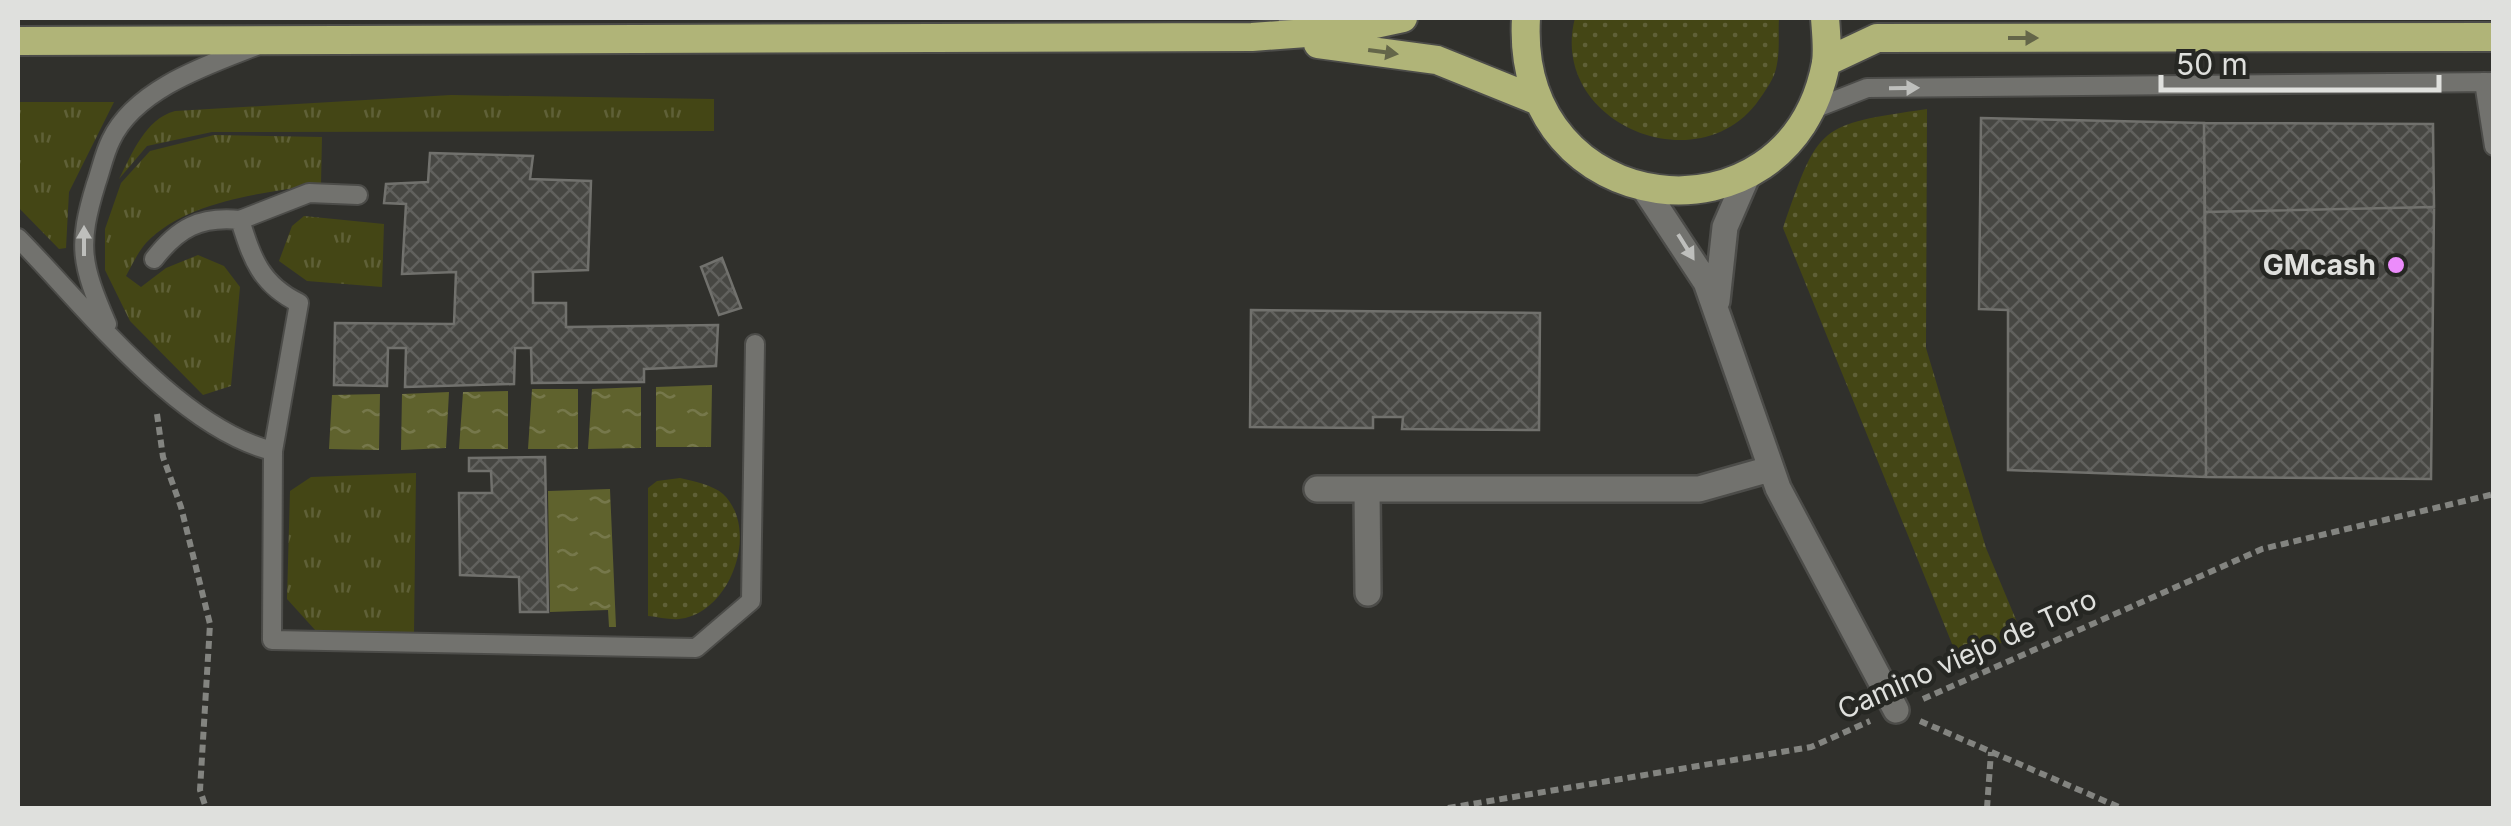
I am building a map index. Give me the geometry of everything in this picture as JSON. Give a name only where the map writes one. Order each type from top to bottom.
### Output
[{"type":"highway","points":[[18,41],[1252,37],[1340,30],[1403,18]]},
{"type":"highway","points":[[1526,18],[1524,54],[1536,100],[1562,140],[1599,171],[1644,188],[1680,192],[1715,186],[1748,174],[1784,146],[1811,110],[1826,62],[1825,18]]},
{"type":"highway","points":[[1252,37],[1437,60],[1536,100]]},
{"type":"highway","points":[[1826,62],[1877,38],[2494,37]]},
{"type":"street","points":[[1291,18],[1340,30]]},
{"type":"street","points":[[1718,311],[1718,268],[1725,227],[1748,174]]},
{"type":"street","points":[[1644,188],[1688,248],[1718,311],[1770,470],[1896,710]]},
{"type":"street","points":[[1317,488],[1699,488],[1770,470]]},
{"type":"street","points":[[1367,490],[1368,593]]},
{"type":"lane","points":[[111,333],[87,279],[81,234],[111,138],[143,103],[195,70],[269,41]]},
{"type":"lane","points":[[1811,110],[1867,88],[2489,82],[2494,146]]},
{"type":"lane","points":[[154,259],[173,234],[186,226],[220,218],[240,220],[310,193],[358,195]]},
{"type":"lane","points":[[240,220],[252,263],[263,278],[299,303],[272,451],[272,640],[696,648],[751,600],[754,344]]},
{"type":"lane","points":[[18,238],[160,383],[228,436],[272,451]]},
{"type":"path","points":[[160,383],[160,442],[210,624],[200,790],[206,808]]},
{"type":"path","name":"Camino viejo de Toro","points":[[1448,808],[1811,746],[2262,549],[2494,494]]},
{"type":"path","points":[[1896,710],[2121,808]]},
{"type":"path","points":[[1988,808],[1991,752]]},
{"type":"green space","points":[[1575,18],[1779,18],[1776,69],[1756,104],[1729,127],[1697,139],[1664,139],[1632,129],[1604,111],[1583,86],[1572,54]]},
{"type":"green space","points":[[451,95],[714,99],[714,131],[212,132],[147,146],[119,179],[148,129],[175,111]]},
{"type":"green space","points":[[18,102],[114,102],[69,192],[66,248],[59,249],[18,207]]},
{"type":"green space","points":[[1927,109],[1926,348],[1986,548],[2022,634],[1959,661],[1783,228],[1805,168],[1828,136],[1843,126],[1864,120]]},
{"type":"green space","points":[[214,135],[322,137],[321,184],[252,195],[205,208],[163,228],[135,259],[126,276],[141,287],[166,268],[198,255],[224,266],[240,287],[231,386],[203,395],[130,321],[105,270],[105,229],[121,183],[150,151]]},
{"type":"green space","points":[[304,216],[384,224],[382,287],[307,281],[279,261],[292,226]]},
{"type":"green space","points":[[416,473],[414,632],[316,631],[287,599],[290,491],[311,477]]},
{"type":"green space","points":[[680,478],[723,494],[734,510],[739,548],[725,587],[697,614],[679,619],[648,616],[648,488],[657,481]]},
{"type":"water","points":[[712,385],[711,447],[656,447],[656,387]]},
{"type":"water","points":[[641,387],[641,448],[588,449],[592,389]]},
{"type":"water","points":[[532,389],[578,389],[578,449],[528,449]]},
{"type":"water","points":[[508,391],[508,449],[459,449],[463,392]]},
{"type":"water","points":[[449,392],[446,448],[401,450],[402,394]]},
{"type":"water","points":[[380,394],[379,450],[329,449],[332,395]]},
{"type":"water","points":[[610,489],[616,627],[609,627],[608,610],[550,612],[548,491]]},
{"type":"building","points":[[1981,118],[2204,123],[2206,477],[2008,470],[2008,310],[1979,309]]},
{"type":"building","points":[[2204,123],[2433,124],[2434,207],[2205,212]]},
{"type":"building","points":[[430,153],[533,156],[530,179],[591,181],[588,270],[533,272],[533,303],[566,303],[566,327],[718,325],[716,366],[644,369],[644,382],[532,383],[531,348],[515,348],[514,384],[405,387],[406,348],[388,348],[387,386],[334,385],[335,323],[454,324],[456,272],[402,274],[406,204],[384,203],[386,184],[428,182]]},
{"type":"building","points":[[2434,207],[2431,479],[2206,477],[2205,212]]},
{"type":"building","points":[[722,258],[741,308],[719,315],[701,267]]},
{"type":"building","points":[[1251,310],[1540,313],[1539,430],[1402,429],[1403,417],[1373,417],[1373,428],[1250,427]]},
{"type":"building","points":[[545,457],[548,612],[520,612],[519,577],[460,575],[459,493],[492,493],[491,471],[469,471],[469,458]]},
{"type":"place","name":"GMcash","points":[[2396,265]]}]
